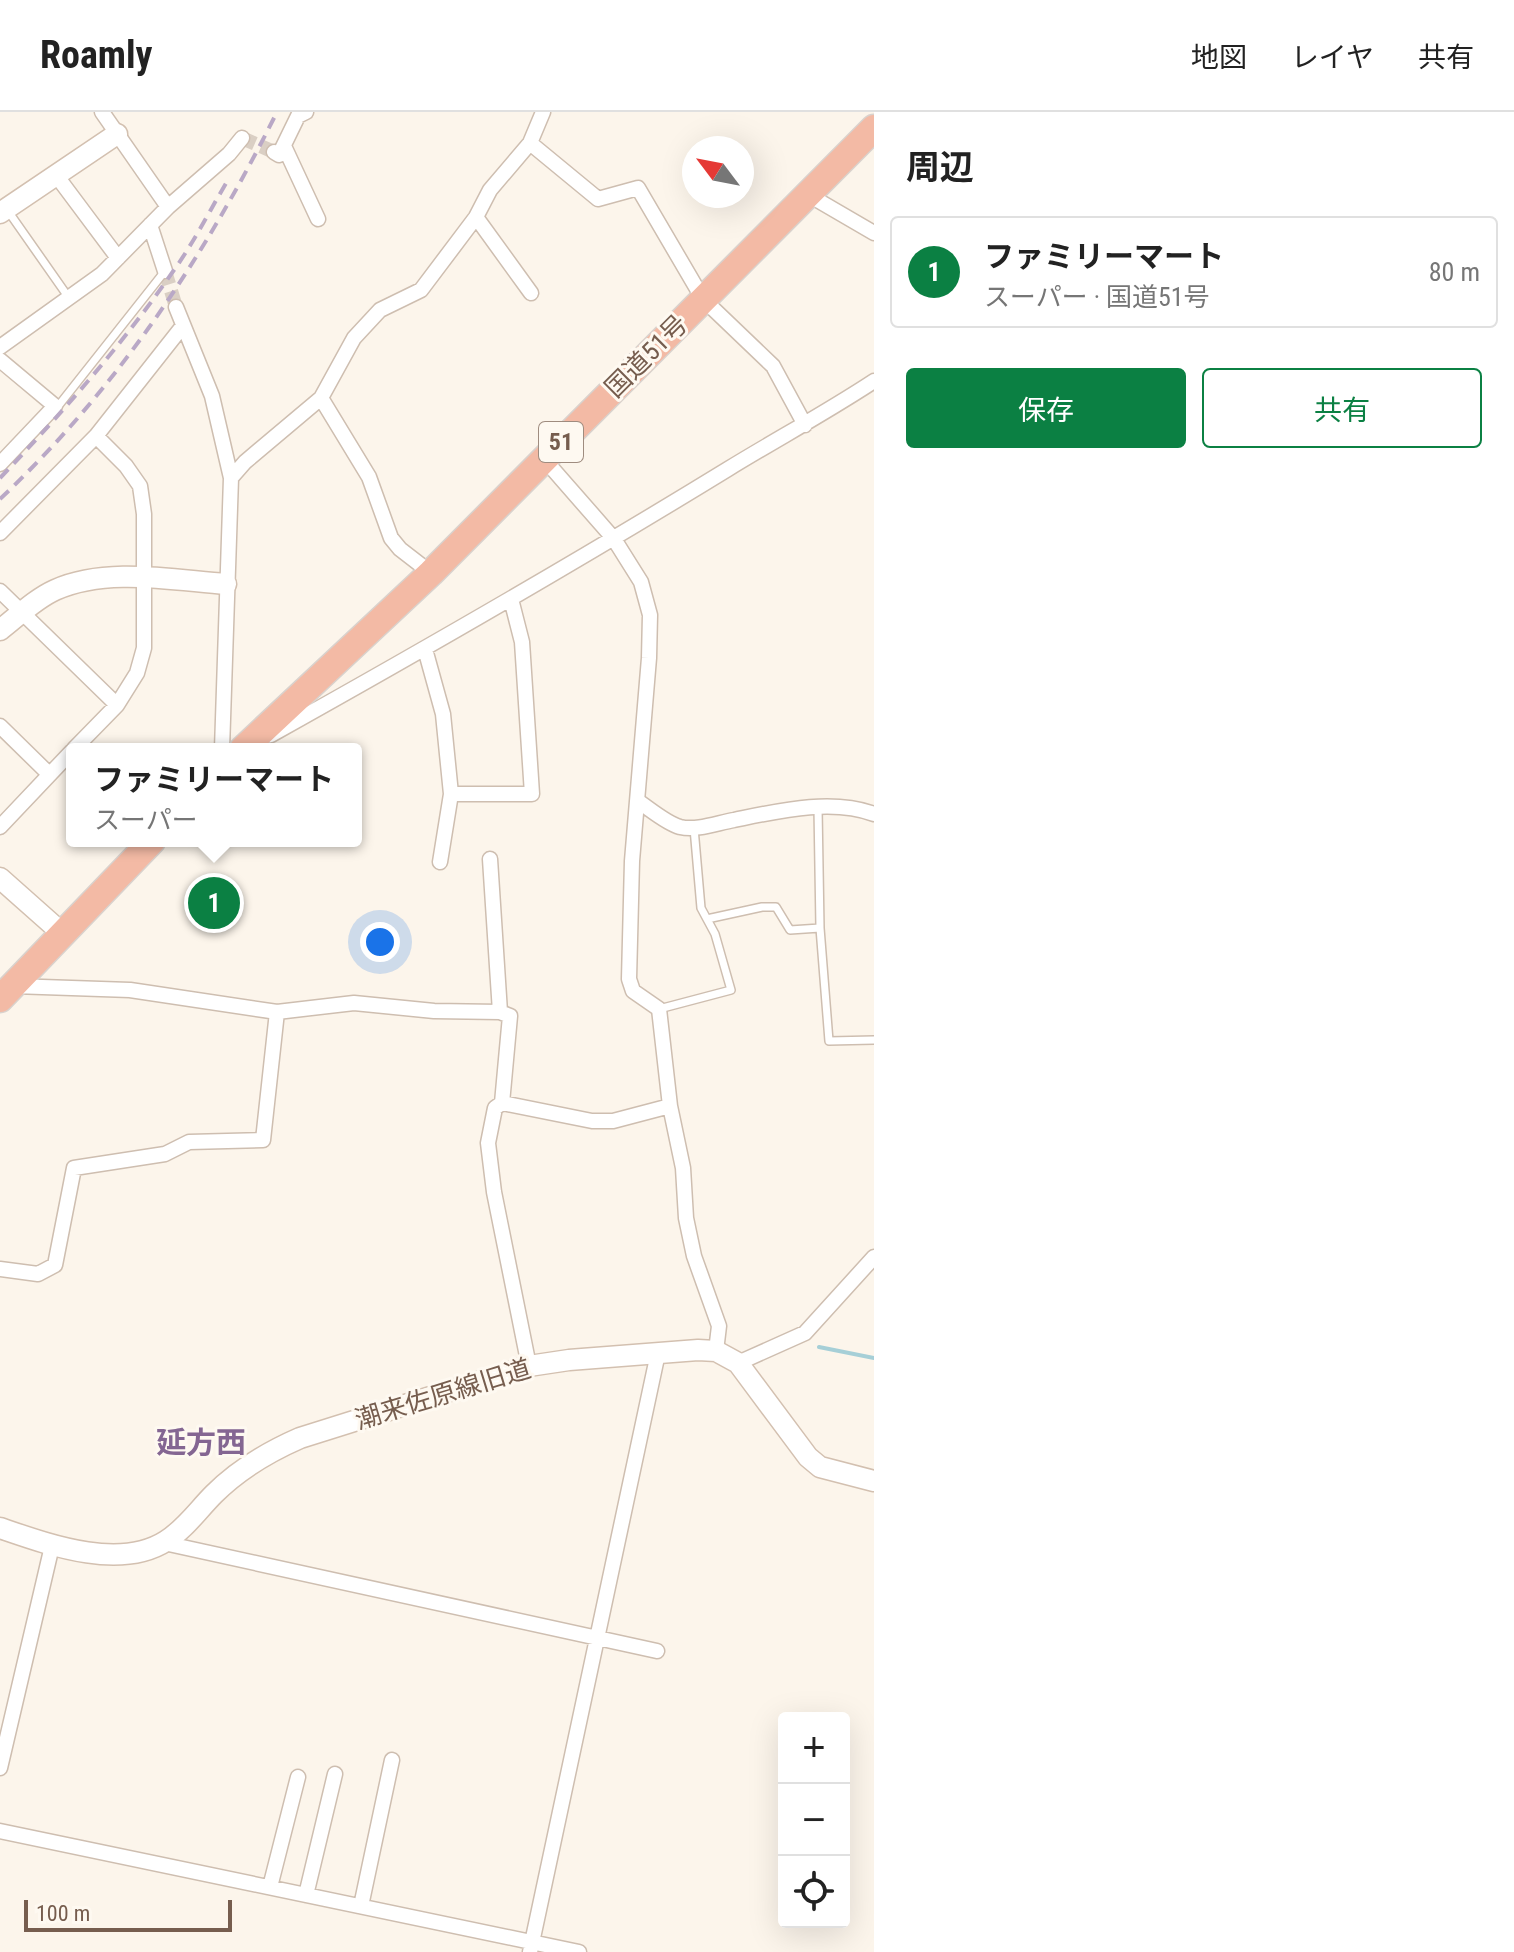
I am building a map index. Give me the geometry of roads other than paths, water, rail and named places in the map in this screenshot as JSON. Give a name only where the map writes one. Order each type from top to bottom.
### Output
[{"type":"highway","name":"国道51号","points":[[250,743],[431,573],[874,128]]},
{"type":"highway","points":[[6,992],[146,847]]},
{"type":"street","points":[[102,112],[168,207]]},
{"type":"street","points":[[306,112],[298,116],[279,149],[318,219]]},
{"type":"street","points":[[231,478],[245,462],[321,398],[354,338],[380,310],[421,290],[476,217],[490,190],[530,143],[543,112]]},
{"type":"street","points":[[3,211],[117,134]]},
{"type":"street","points":[[0,347],[102,274],[168,207],[229,154],[242,138]]},
{"type":"street","points":[[530,143],[598,199],[638,188],[703,299],[773,366],[805,425]]},
{"type":"street","points":[[56,175],[118,258]]},
{"type":"street","points":[[807,194],[874,233]]},
{"type":"street","points":[[476,217],[531,293]]},
{"type":"street","points":[[150,225],[165,271]]},
{"type":"street","points":[[176,307],[212,396],[231,478],[222,743]]},
{"type":"street","points":[[0,533],[96,436],[182,327]]},
{"type":"street","points":[[0,360],[55,406],[0,464]]},
{"type":"street","points":[[255,743],[614,539],[874,381]]},
{"type":"street","points":[[321,398],[369,477],[391,538],[431,573]]},
{"type":"street","points":[[80,743],[117,705],[137,673],[144,648],[144,514],[140,486],[126,466],[96,436]]},
{"type":"street","points":[[544,459],[614,539],[641,582],[650,615],[632,861],[629,979],[633,991],[659,1009],[670,1106],[683,1168],[686,1218],[694,1256],[719,1326],[716,1351],[738,1363],[808,1457],[820,1467],[874,1481]]},
{"type":"street","points":[[0,630],[52,591],[76,582],[144,578],[226,584]]},
{"type":"street","points":[[0,591],[117,705]]},
{"type":"street","points":[[451,794],[532,794],[522,642],[511,599]]},
{"type":"street","points":[[425,649],[443,714],[451,794],[440,862]]},
{"type":"street","points":[[0,726],[49,774]]},
{"type":"street","points":[[0,827],[66,757]]},
{"type":"street","points":[[638,801],[677,826],[693,828],[758,815],[818,808],[855,807],[874,814]]},
{"type":"street","points":[[490,859],[500,1012]]},
{"type":"street","points":[[2,882],[63,934]]},
{"type":"street","points":[[6,992],[130,990],[277,1012],[354,1003],[434,1011],[500,1012],[510,1016],[502,1103]]},
{"type":"street","points":[[0,1269],[38,1274],[55,1265],[74,1168],[165,1154],[189,1142],[263,1140],[277,1012]]},
{"type":"street","points":[[529,1366],[494,1192],[488,1143],[495,1108],[502,1103],[592,1121],[613,1121],[670,1106]]},
{"type":"street","points":[[738,1363],[805,1333],[874,1257]]},
{"type":"street","name":"潮来佐原線旧道","points":[[164,1543],[233,1477],[276,1448],[300,1438],[529,1366],[569,1360],[716,1351]]},
{"type":"street","points":[[531,1947],[658,1353]]},
{"type":"street","points":[[0,1528],[52,1546],[111,1554],[148,1549],[164,1543],[657,1651]]},
{"type":"street","points":[[0,1768],[52,1546]]},
{"type":"street","points":[[361,1906],[392,1760]]},
{"type":"street","points":[[306,1895],[335,1774]]},
{"type":"street","points":[[270,1887],[298,1777]]},
{"type":"street","points":[[0,1831],[361,1906],[531,1947],[579,1952]]},
{"type":"lane","points":[[3,211],[69,298]]},
{"type":"lane","points":[[55,406],[59,405],[165,271]]},
{"type":"lane","points":[[818,808],[820,928],[829,1041],[874,1040]]},
{"type":"lane","points":[[659,1009],[731,990],[715,934],[701,908],[693,828]]},
{"type":"lane","points":[[707,919],[776,907],[790,930],[820,928]]},
{"type":"waterway","points":[[819,1347],[874,1358]]},
{"type":"tunnel","points":[[242,138],[274,152]]},
{"type":"tunnel","points":[[165,271],[176,307]]},
{"type":"railway","points":[[0,499],[83,412],[156,318],[220,218],[277,112]]},
{"type":"railway","points":[[0,478],[69,403],[134,325],[181,259],[228,180]]},
{"type":"place","name":"ファミリーマート","points":[[214,903]]},
{"type":"district","name":"延方西","points":[[201,1442]]}]
